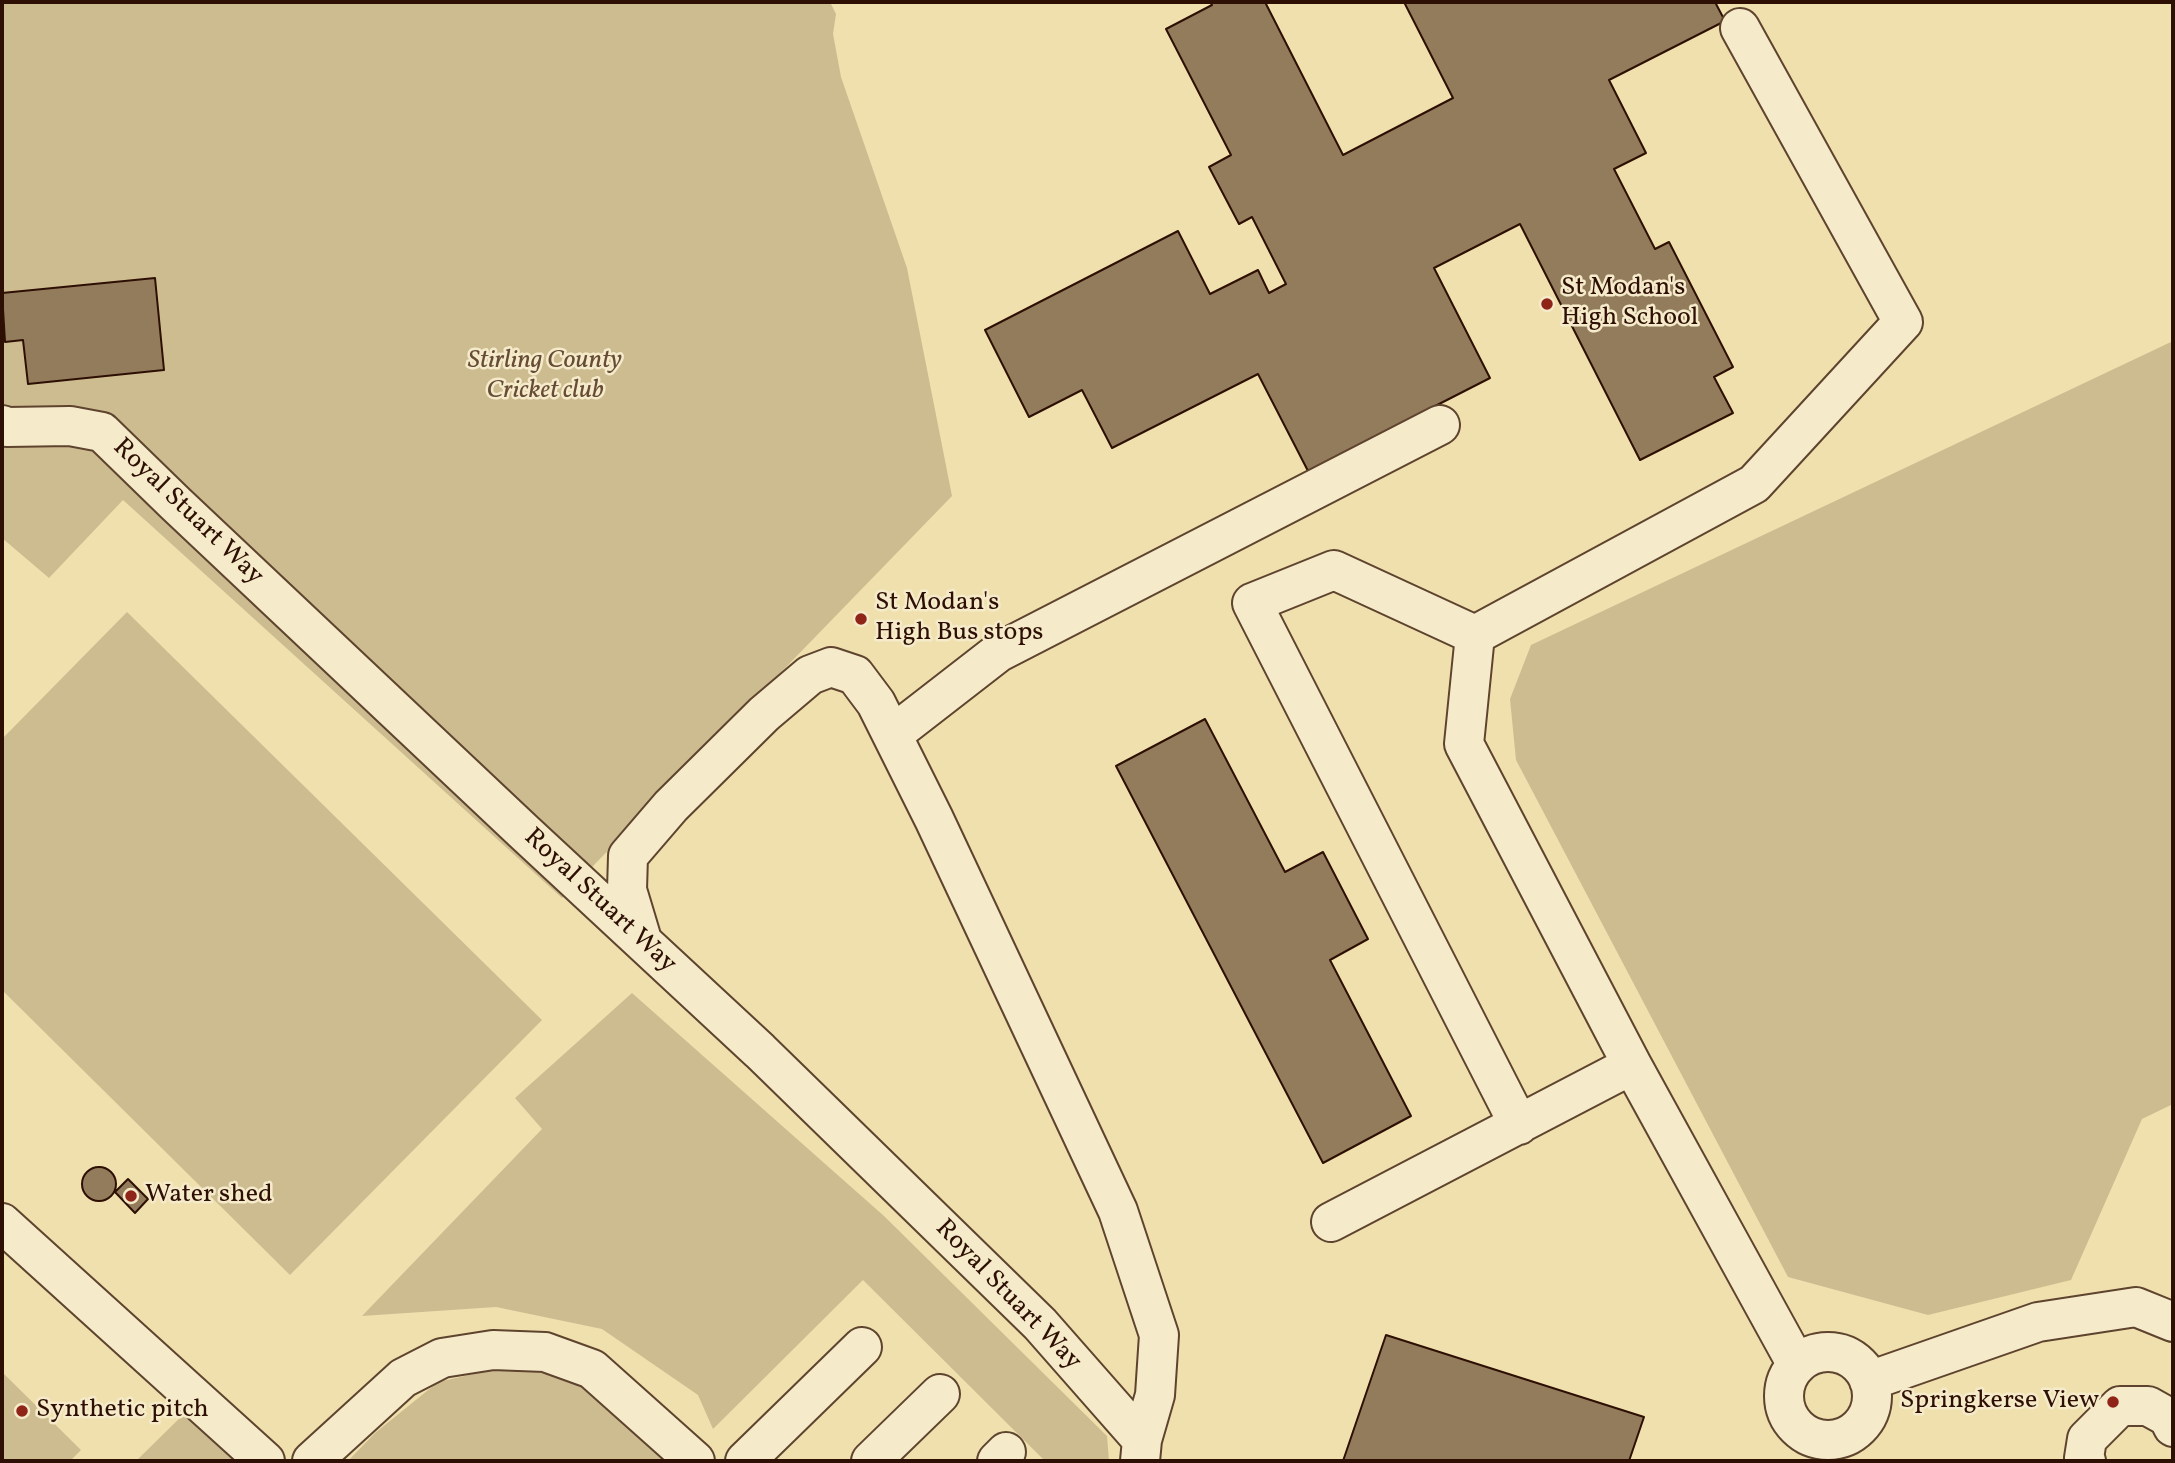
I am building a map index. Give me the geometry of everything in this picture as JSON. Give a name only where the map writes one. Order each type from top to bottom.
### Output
[{"type":"street","points":[[1475,635],[1754,484],[1903,322],[1740,29]]},
{"type":"street","name":"Royal Stuart Way","points":[[2,425],[70,426],[102,432],[760,1051],[1040,1324],[1141,1451]]},
{"type":"street","points":[[892,735],[999,652],[1440,425]]},
{"type":"street","points":[[1475,635],[1334,570],[1252,603],[1519,1125]]},
{"type":"street","points":[[1475,635],[1464,744],[1632,1065],[1797,1365]]},
{"type":"street","points":[[642,942],[627,890],[628,856],[690,787],[764,713],[810,675],[831,667],[855,675],[876,703],[934,819],[1118,1211],[1159,1335],[1155,1395],[1141,1451]]},
{"type":"street","points":[[1331,1222],[1632,1065]]},
{"type":"street","points":[[2,1223],[265,1461]]},
{"type":"street","points":[[1869,1381],[2038,1321],[2136,1307],[2173,1322]]},
{"type":"street","points":[[744,1461],[862,1347]]},
{"type":"street","points":[[312,1461],[403,1378],[442,1358],[493,1350],[545,1352],[592,1369],[695,1461]]},
{"type":"street","points":[[1824,1352],[1837,1353],[1860,1365],[1869,1381],[1872,1396],[1866,1418],[1857,1430],[1843,1438],[1799,1448],[1785,1406],[1784,1391],[1788,1376],[1797,1365],[1809,1356],[1824,1352]]},
{"type":"street","points":[[871,1461],[940,1394]]},
{"type":"street","points":[[2086,1461],[2084,1458],[2088,1439],[2120,1406],[2148,1406],[2168,1417],[2173,1427]]},
{"type":"green space","name":"Stirling County Cricket club","points":[[2,2],[830,2],[836,14],[833,34],[841,77],[907,268],[952,496],[562,898],[123,500],[49,578],[2,538]]},
{"type":"green space","points":[[2173,341],[2173,1104],[2142,1119],[2071,1280],[1928,1315],[1788,1277],[1516,760],[1510,699],[1531,645]]},
{"type":"green space","points":[[127,612],[542,1020],[290,1275],[2,990],[2,739]]},
{"type":"green space","points":[[632,993],[884,1216],[1107,1436],[1109,1461],[1045,1461],[863,1280],[713,1429],[698,1395],[602,1329],[496,1307],[362,1316],[542,1129],[515,1098]]},
{"type":"green space","points":[[538,1367],[591,1378],[683,1461],[348,1461],[375,1433],[438,1382],[487,1371]]},
{"type":"green space","name":"Synthetic pitch","points":[[2,1372],[81,1450],[70,1461],[2,1461]]},
{"type":"green space","points":[[192,1406],[249,1461],[136,1461]]},
{"type":"building","points":[[1210,2],[1265,2],[1343,155],[1453,98],[1404,2],[1715,2],[1725,21],[1609,80],[1646,153],[1614,169],[1655,249],[1669,242],[1733,367],[1714,377],[1733,413],[1640,460],[1520,224],[1434,268],[1490,378],[1308,471],[1258,374],[1112,448],[1082,390],[1029,417],[985,330],[1178,231],[1210,294],[1258,270],[1269,293],[1286,284],[1252,217],[1239,224],[1209,167],[1231,155],[1166,29],[1212,5]]},
{"type":"building","points":[[155,278],[164,370],[28,384],[23,340],[5,342],[2,293]]},
{"type":"building","points":[[1205,719],[1285,872],[1323,852],[1368,939],[1330,960],[1411,1116],[1323,1163],[1116,766]]},
{"type":"building","points":[[99,1167],[111,1172],[116,1184],[111,1196],[99,1201],[87,1196],[82,1184],[87,1172]]},
{"type":"building","name":"Water shed","points":[[128,1179],[148,1199],[135,1213],[115,1192]]},
{"type":"building","points":[[1386,1335],[1644,1417],[1629,1461],[1343,1461]]},
{"type":"place","name":"St Modan's High School","points":[[1547,304]]},
{"type":"place","name":"St Modan's High Bus stops","points":[[861,619]]},
{"type":"place","name":"Water shed","points":[[131,1196]]},
{"type":"place","name":"Springkerse View","points":[[2113,1402]]},
{"type":"place","name":"Synthetic pitch","points":[[22,1411]]}]
